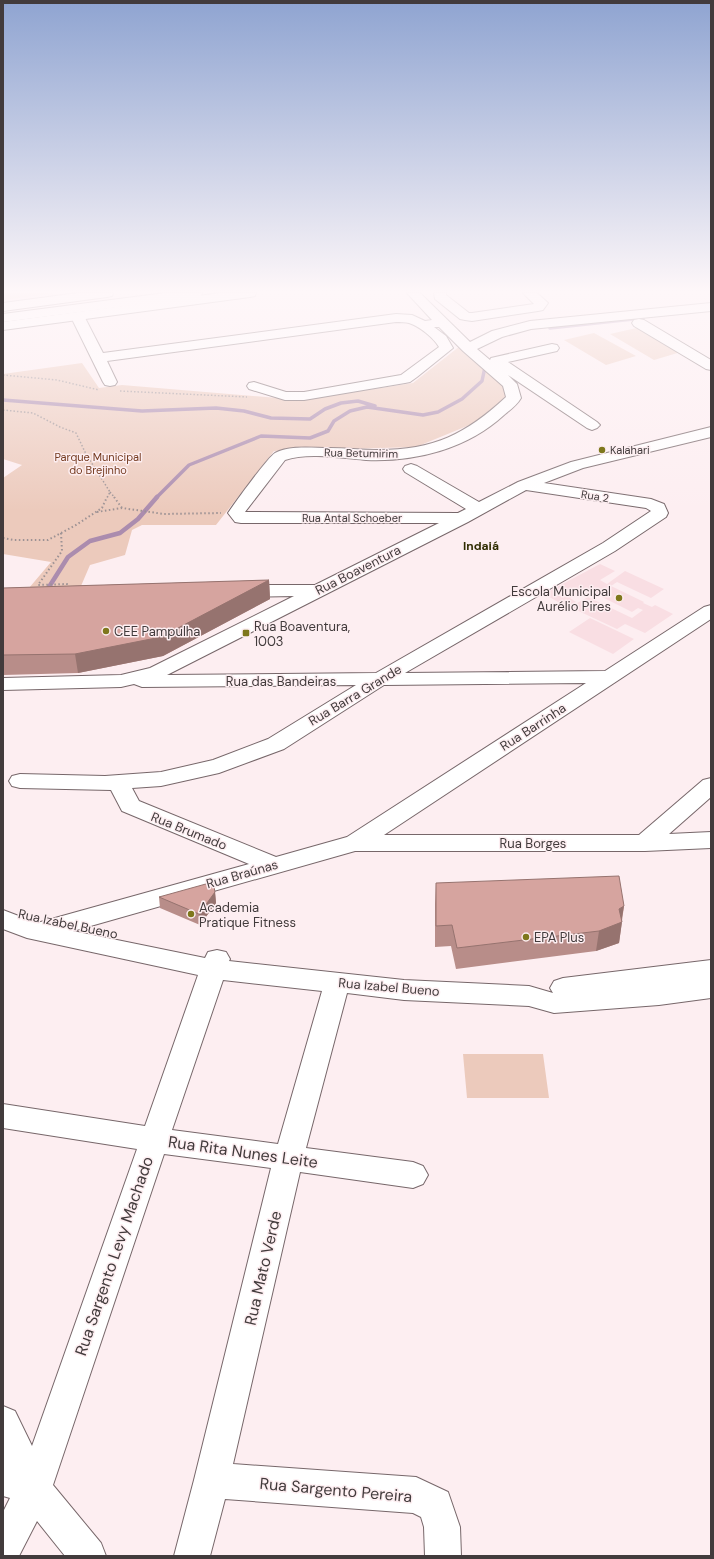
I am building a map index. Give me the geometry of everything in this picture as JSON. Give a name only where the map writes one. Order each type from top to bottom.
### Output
[{"type":"main road","points":[[102,366],[110,382]]},
{"type":"main road","points":[[254,386],[285,396],[304,396],[405,379],[423,366]]},
{"type":"main road","name":"Rua Betumirim","points":[[238,516],[279,457],[288,454],[341,453],[384,456],[424,452],[458,440],[486,422],[514,398],[510,384],[493,366]]},
{"type":"main road","points":[[500,366],[592,424]]},
{"type":"main road","name":"Rua Boaventura","points":[[3,684],[121,682],[156,672],[318,590],[469,510],[524,485],[577,465],[711,432]]},
{"type":"main road","points":[[410,469],[469,510]]},
{"type":"main road","name":"Rua 2","points":[[524,485],[650,504],[658,508],[660,513]]},
{"type":"main road","name":"Rua Antal Schoeber","points":[[238,516],[469,510]]},
{"type":"main road","name":"Rua Barra Grande","points":[[20,781],[60,783],[118,782],[161,779],[219,766],[276,744],[378,680],[609,547],[660,513]]},
{"type":"main road","points":[[224,591],[318,590]]},
{"type":"main road","name":"Rua Barrinha","points":[[355,843],[711,611]]},
{"type":"main road","name":"Rua das Bandeiras","points":[[121,682],[609,677]]},
{"type":"main road","name":"Rua Brumado","points":[[118,782],[130,806],[274,865]]},
{"type":"main road","points":[[646,843],[711,785]]},
{"type":"main road","name":"Rua Borges","points":[[355,843],[646,843],[711,840]]},
{"type":"main road","name":"Rua Braúnas","points":[[36,932],[355,843]]},
{"type":"main road","name":"Rua Izabel Bueno","points":[[3,911],[69,923],[150,942],[215,964]]},
{"type":"main road","name":"Rua Izabel Bueno","points":[[3,919],[36,932],[215,964],[248,972],[404,990],[529,996],[554,1003],[659,995],[711,988]]},
{"type":"main road","name":"Rua Sargento Levy Machado","points":[[3,1549],[19,1484],[154,1140],[215,964]]},
{"type":"main road","name":"Rua Izabel Bueno","points":[[529,996],[550,990],[711,970]]},
{"type":"main road","name":"Rua Mato Verde","points":[[192,1556],[212,1480],[288,1159],[337,982]]},
{"type":"main road","points":[[659,995],[672,988],[711,983]]},
{"type":"main road","name":"Rua Rita Nunes Leite","points":[[3,1116],[154,1140],[413,1175]]},
{"type":"main road","points":[[3,1423],[19,1484],[88,1556]]},
{"type":"main road","name":"Rua Sargento Pereira","points":[[212,1480],[416,1495],[436,1505],[443,1542]]},
{"type":"path","points":[[3,410],[33,413],[60,427],[76,433],[86,454],[122,508]]},
{"type":"path","points":[[3,538],[14,540],[48,540],[102,508],[110,492]]},
{"type":"path","points":[[95,512],[122,508],[164,514],[238,516]]},
{"type":"path","points":[[60,533],[62,552],[38,585],[67,584],[66,593]]},
{"type":"shaded area","name":"Escola Municipal Aurélio Pires","points":[[600,564],[615,571],[600,580],[607,584],[625,571],[664,589],[651,598],[617,582],[611,586],[644,602],[643,603],[652,607],[655,605],[673,614],[645,633],[625,624],[617,629],[570,607],[588,597],[632,618],[643,610],[638,608],[632,612],[586,589],[570,598],[576,602],[567,607],[544,594]]},
{"type":"shaded area","name":"Escola Municipal Aurélio Pires","points":[[590,618],[634,639],[613,654],[569,632]]},
{"type":"green space","name":"Parque Municipal do Brejinho","points":[[62,366],[84,366],[99,388],[122,385],[302,400],[413,383],[435,366],[484,366],[507,390],[505,399],[472,424],[416,447],[274,451],[216,525],[142,525],[132,530],[125,555],[90,565],[81,586],[29,588],[51,562],[3,554],[3,478],[22,465],[3,459],[3,374]]},
{"type":"green space","points":[[463,1054],[543,1054],[549,1098],[467,1098]]},
{"type":"building","name":"CEE Pampulha","points":[[269,580],[161,637],[75,654],[3,655],[3,588]]},
{"type":"building","name":"EPA Plus","points":[[619,876],[624,906],[619,909],[622,922],[599,931],[457,948],[452,925],[436,926],[436,883]]},
{"type":"building","points":[[213,882],[215,892],[199,914],[159,897]]},
{"type":"waterway","points":[[157,497],[189,465],[261,436],[310,438],[328,431],[334,421],[350,411],[367,407],[423,415],[438,412],[462,399],[482,381],[485,367]]},
{"type":"waterway","points":[[3,400],[142,411],[216,408],[244,411],[271,418],[310,419],[325,409],[341,403],[358,401],[375,406]]},
{"type":"waterway","points":[[49,587],[68,557],[90,541],[120,533],[138,519],[157,497]]},
{"type":"place","name":"Kalahari","points":[[602,450]]},
{"type":"place","name":"Escola Municipal Aurélio Pires","points":[[619,598]]},
{"type":"place","name":"CEE Pampulha","points":[[106,631]]},
{"type":"place","name":"Rua Boaventura, 1003","points":[[246,633]]},
{"type":"place","name":"Academia Pratique Fitness","points":[[191,914]]},
{"type":"place","name":"EPA Plus","points":[[526,937]]},
{"type":"district","name":"Indaiá","points":[[481,546]]}]
